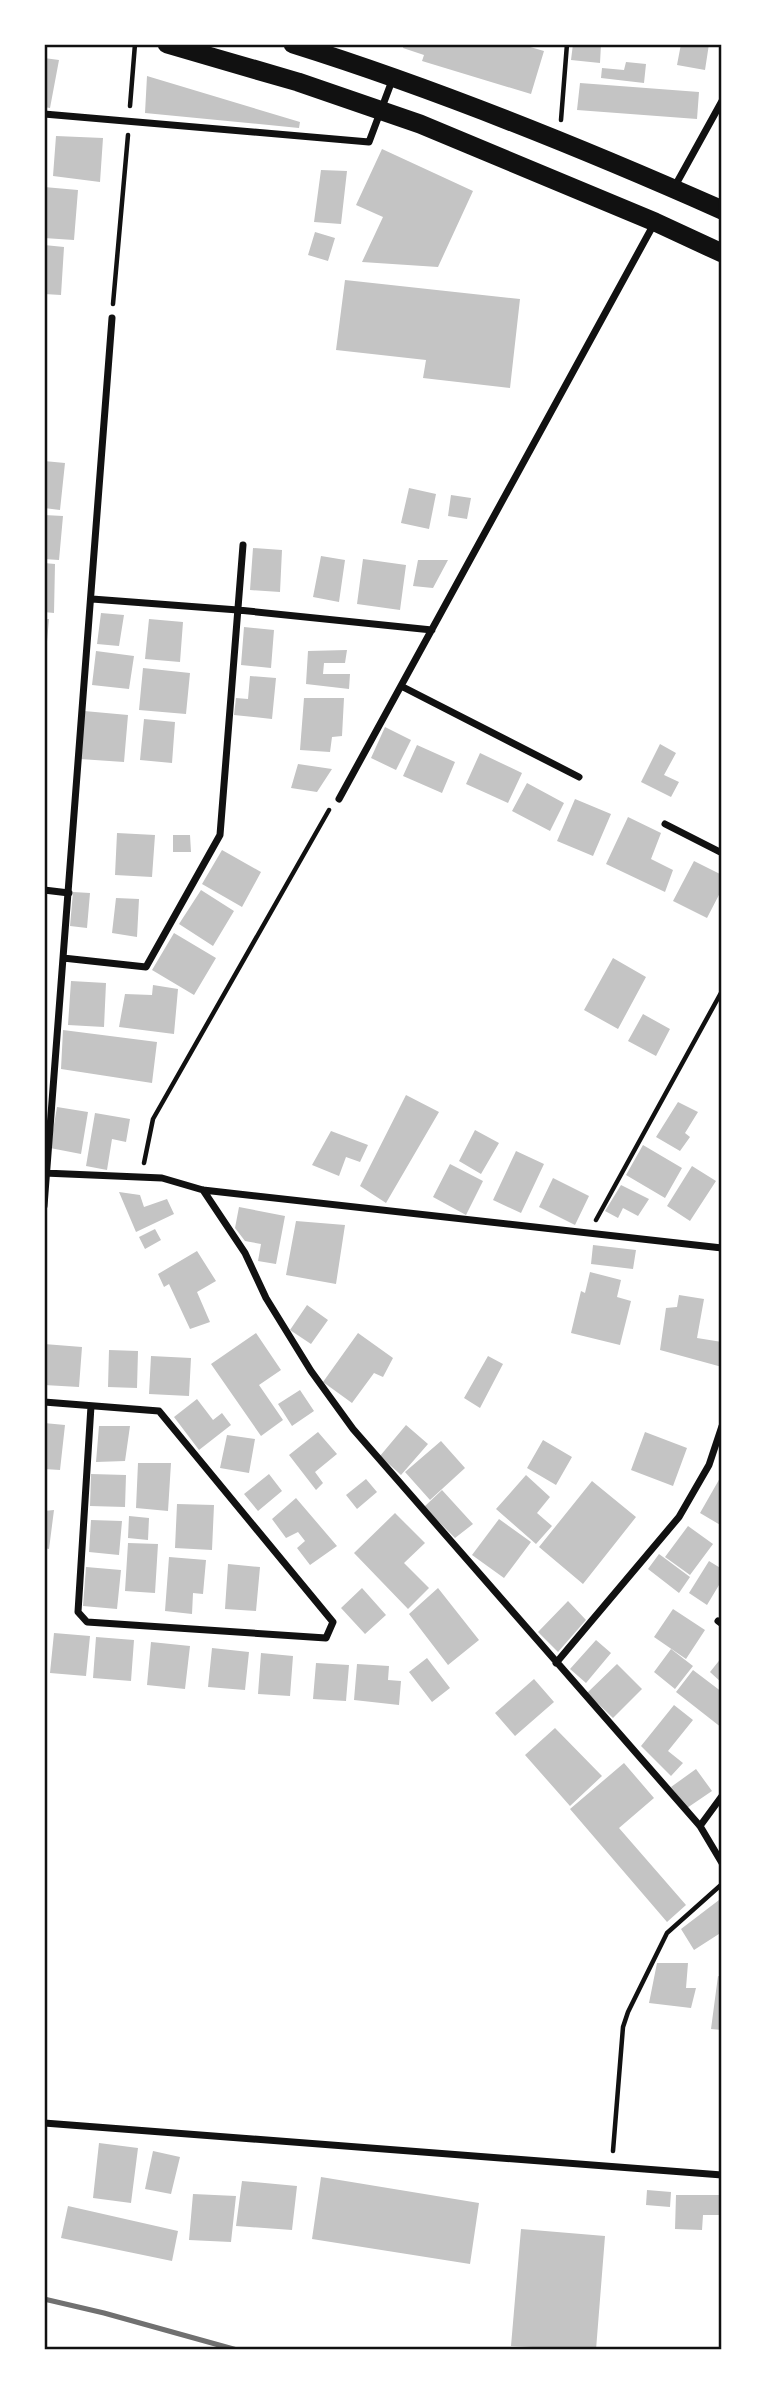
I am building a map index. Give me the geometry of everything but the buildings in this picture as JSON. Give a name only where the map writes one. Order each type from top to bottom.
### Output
[{"type":"highway","points":[[167,44],[298,82],[420,124],[655,222],[722,253]]},
{"type":"highway","points":[[293,44],[394,77],[559,139],[722,210]]},
{"type":"street","points":[[44,114],[369,142],[394,77]]},
{"type":"street","points":[[673,188],[722,101]]},
{"type":"street","points":[[339,799],[655,222]]},
{"type":"street","points":[[44,1206],[112,318]]},
{"type":"street","points":[[63,958],[146,967],[220,835],[243,545]]},
{"type":"street","points":[[92,599],[432,629]]},
{"type":"street","points":[[401,686],[579,777]]},
{"type":"street","points":[[665,824],[722,853]]},
{"type":"street","points":[[44,890],[69,893]]},
{"type":"street","points":[[45,1173],[162,1178],[203,1189],[722,1248]]},
{"type":"street","points":[[203,1189],[245,1253],[266,1298],[311,1371],[353,1429],[700,1826],[722,1863]]},
{"type":"street","points":[[44,1402],[159,1411],[333,1622],[326,1638],[87,1622],[78,1612],[91,1406]]},
{"type":"street","points":[[556,1663],[679,1517],[709,1465],[722,1426]]},
{"type":"street","points":[[714,1450],[722,1455]]},
{"type":"street","points":[[700,1826],[722,1796]]},
{"type":"street","points":[[44,2123],[722,2175]]},
{"type":"path","points":[[112,318],[135,44]]},
{"type":"path","points":[[559,139],[567,44]]},
{"type":"path","points":[[141,1177],[153,1119],[327,812],[339,799]]},
{"type":"path","points":[[589,1232],[722,991]]},
{"type":"path","points":[[612,2166],[623,2027],[628,2012],[667,1933],[722,1884]]},
{"type":"railway","points":[[44,2299],[237,2350]]}]
